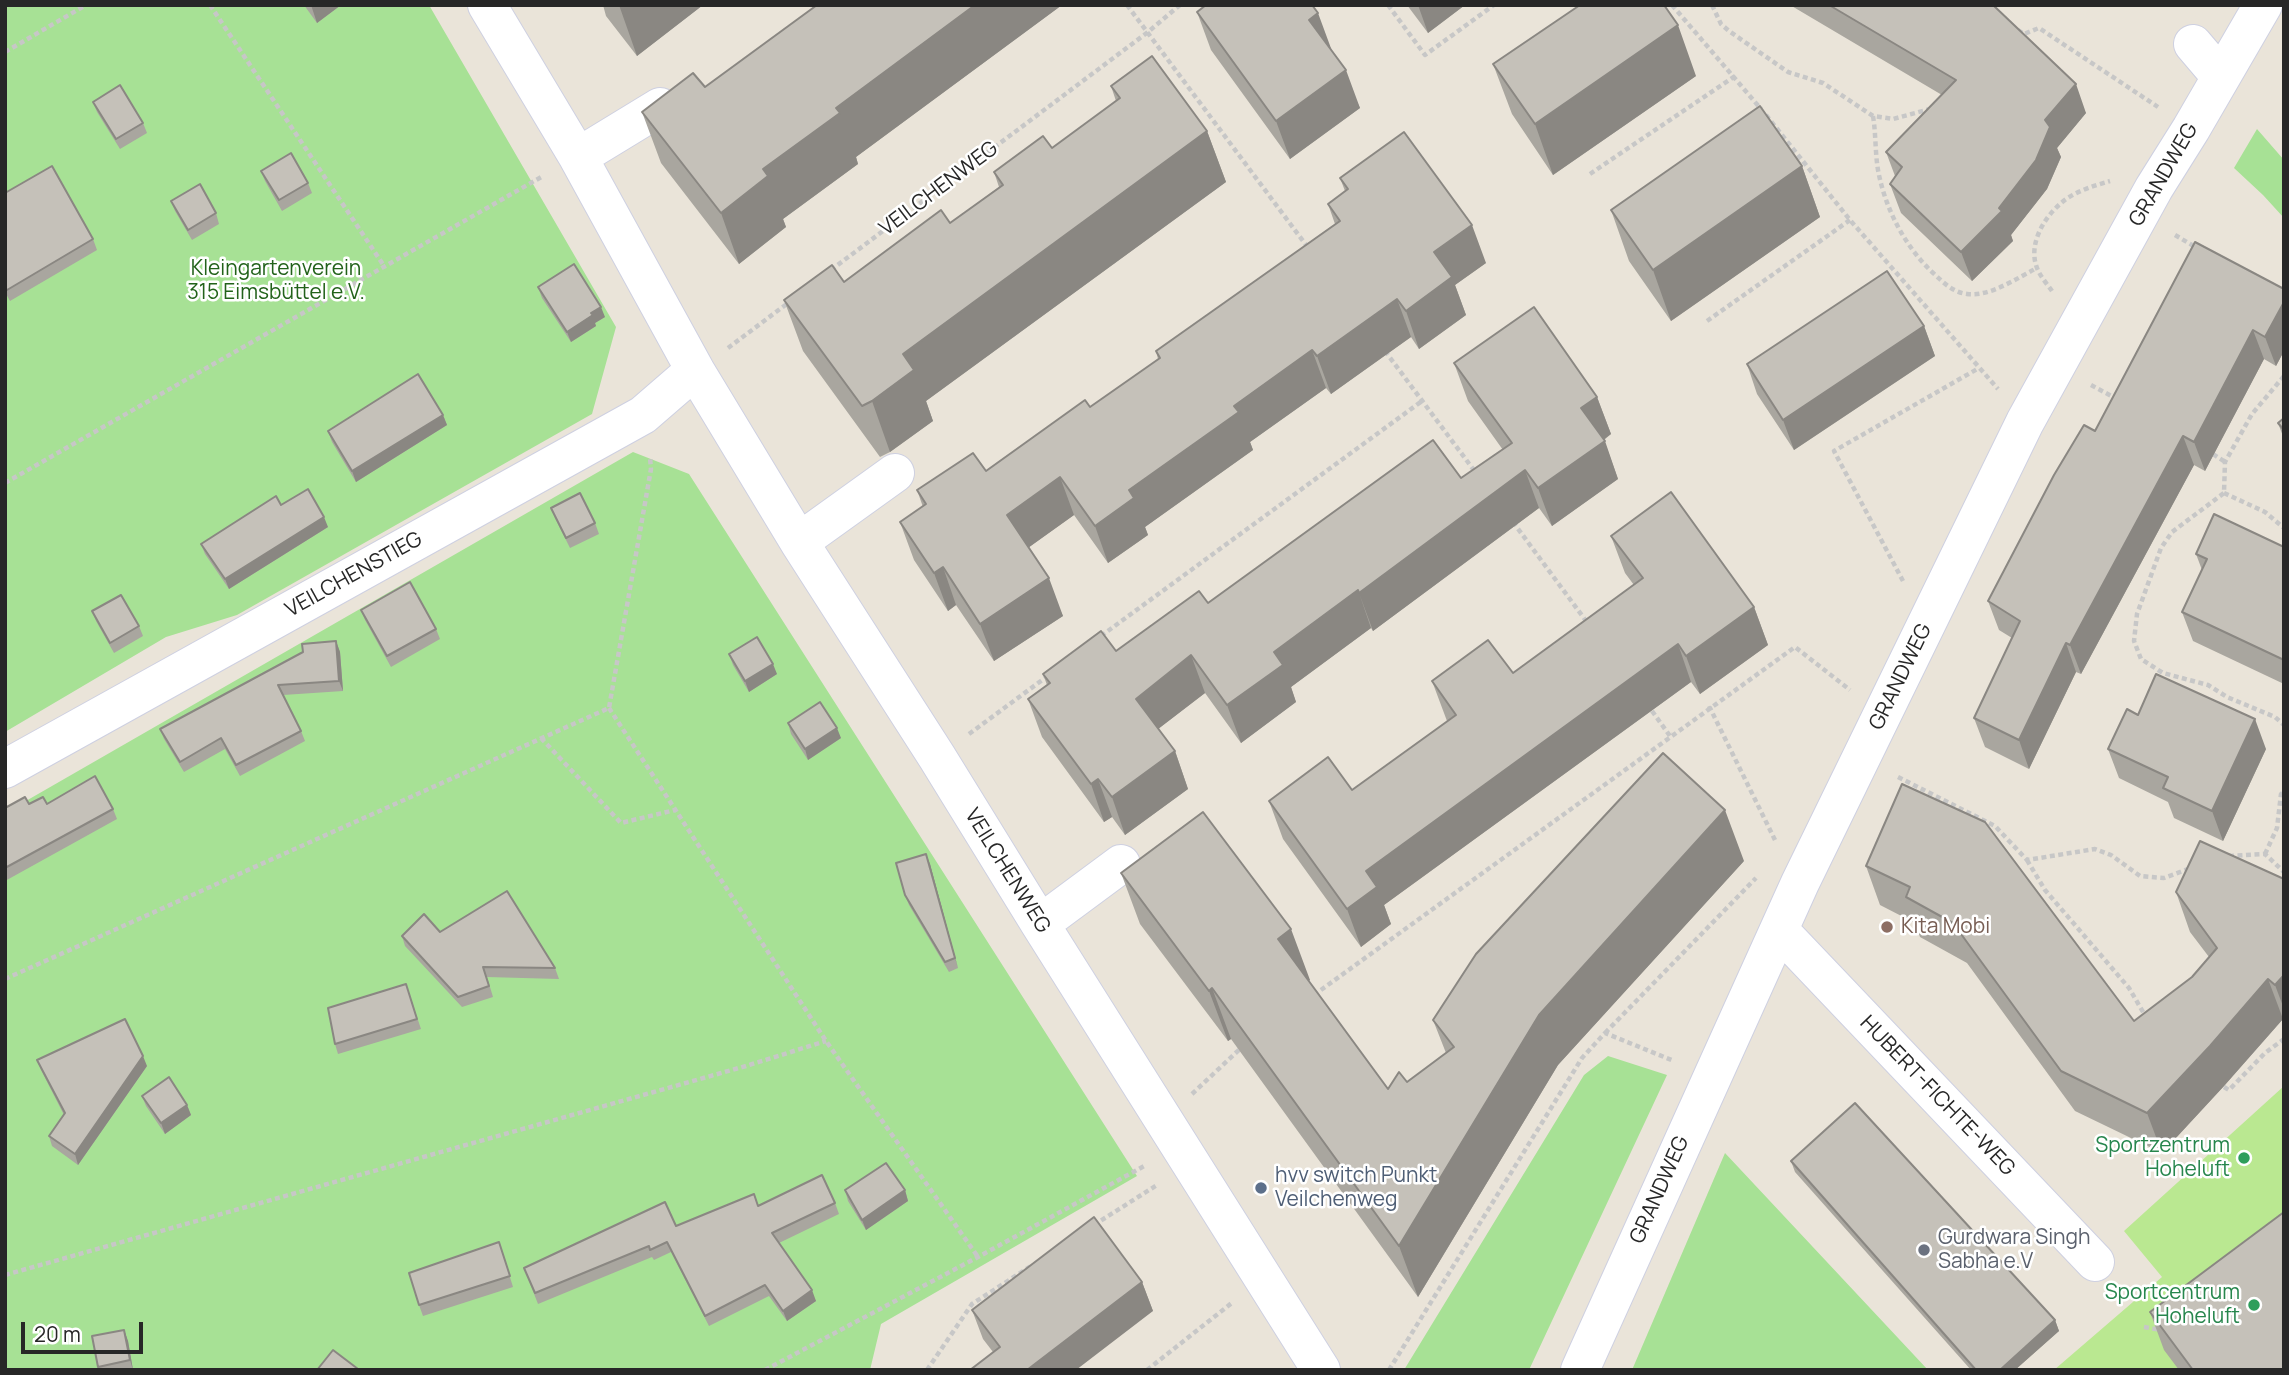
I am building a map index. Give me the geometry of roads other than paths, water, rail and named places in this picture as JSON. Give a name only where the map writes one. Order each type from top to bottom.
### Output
[{"type":"street","name":"VEILCHENWEG","points":[[487,5],[578,157],[695,370],[799,542],[1321,1370]]},
{"type":"street","name":"GRANDWEG","points":[[1580,1370],[1779,930],[1794,869],[1926,625],[2025,422],[2154,188],[2263,5]]},
{"type":"street","points":[[2193,44],[2221,77]]},
{"type":"street","points":[[578,157],[660,107]]},
{"type":"street","name":"VEILCHENSTIEG","points":[[5,769],[643,415],[695,370]]},
{"type":"street","points":[[799,542],[895,473]]},
{"type":"street","points":[[1040,924],[1121,864]]},
{"type":"street","name":"HUBERT-FICHTE-WEG","points":[[1779,930],[2095,1262]]},
{"type":"place","name":"Kita Mobi","points":[[1887,927]]},
{"type":"place","name":"Sportzentrum Hoheluft","points":[[2244,1158]]},
{"type":"place","name":"hvv switch Punkt Veilchenweg","points":[[1261,1188]]},
{"type":"place","name":"Gurdwara Singh Sabha e.V","points":[[1924,1250]]},
{"type":"place","name":"Sportcentrum Hoheluft","points":[[2254,1305]]},
{"type":"park label","name":"Kleingartenverein 315 Eimsbüttel e.V.","points":[[276,281]]}]
